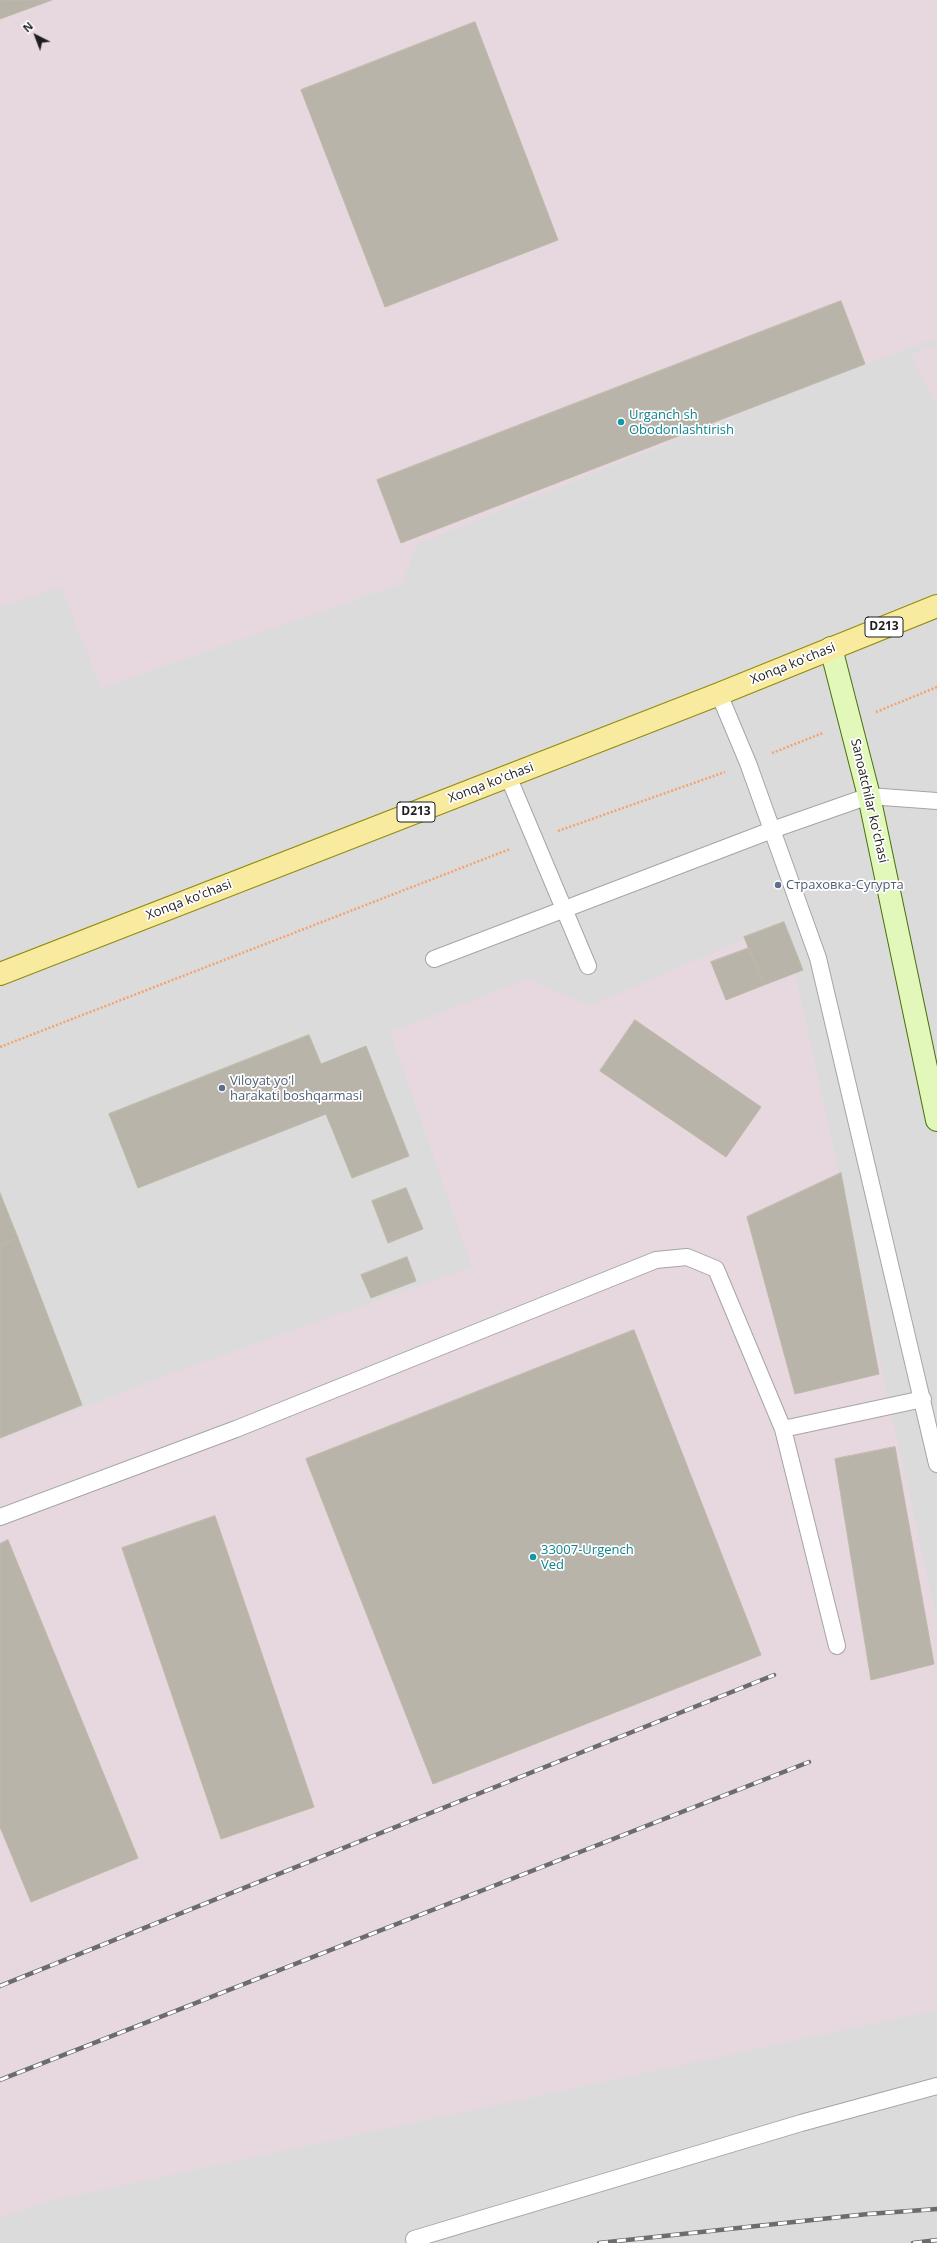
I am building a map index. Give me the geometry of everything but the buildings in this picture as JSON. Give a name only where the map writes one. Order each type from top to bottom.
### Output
[{"type":"main road","name":"Xonqa ko'chasi","points":[[0,974],[719,694],[937,606]]},
{"type":"main road","name":"Sanoatchilar ko'chasi","points":[[831,648],[869,796],[937,1120]]},
{"type":"lane","points":[[719,694],[748,763],[818,958],[937,1464]]},
{"type":"lane","points":[[508,776],[533,840],[588,966]]},
{"type":"lane","points":[[434,959],[772,830],[869,796],[937,801]]},
{"type":"lane","points":[[0,1516],[236,1429],[656,1260],[687,1257],[716,1269],[783,1429],[837,1646]]},
{"type":"lane","points":[[783,1429],[923,1400]]},
{"type":"lane","points":[[414,2239],[801,2123],[937,2086]]},
{"type":"path","points":[[0,1047],[533,840],[748,763],[937,687]]},
{"type":"shaded area","points":[[0,0],[937,0],[937,2243],[0,2243]]},
{"type":"shaded area","points":[[0,0],[937,0],[937,338],[865,364],[417,544],[403,583],[101,688],[61,587],[0,606]]},
{"type":"shaded area","points":[[937,344],[937,407],[911,355]]},
{"type":"shaded area","points":[[784,922],[937,1621],[937,2010],[50,2201],[0,2217],[0,1440],[172,1373],[472,1267],[390,1032],[528,979],[590,1006]]},
{"type":"railway","points":[[0,1986],[774,1675]]},
{"type":"railway","points":[[0,2080],[809,1762]]},
{"type":"railway","points":[[599,2243],[868,2214],[937,2209]]},
{"type":"railway","points":[[913,2243],[937,2240]]},
{"type":"place","name":"Urganch sh Obodonlashtirish","points":[[621,422]]},
{"type":"place","name":"Страховка-Сугурта","points":[[778,885]]},
{"type":"place","name":"Viloyat yo'l harakati boshqarmasi","points":[[222,1088]]},
{"type":"place","name":"33007-Urgench Ved","points":[[533,1557]]}]
